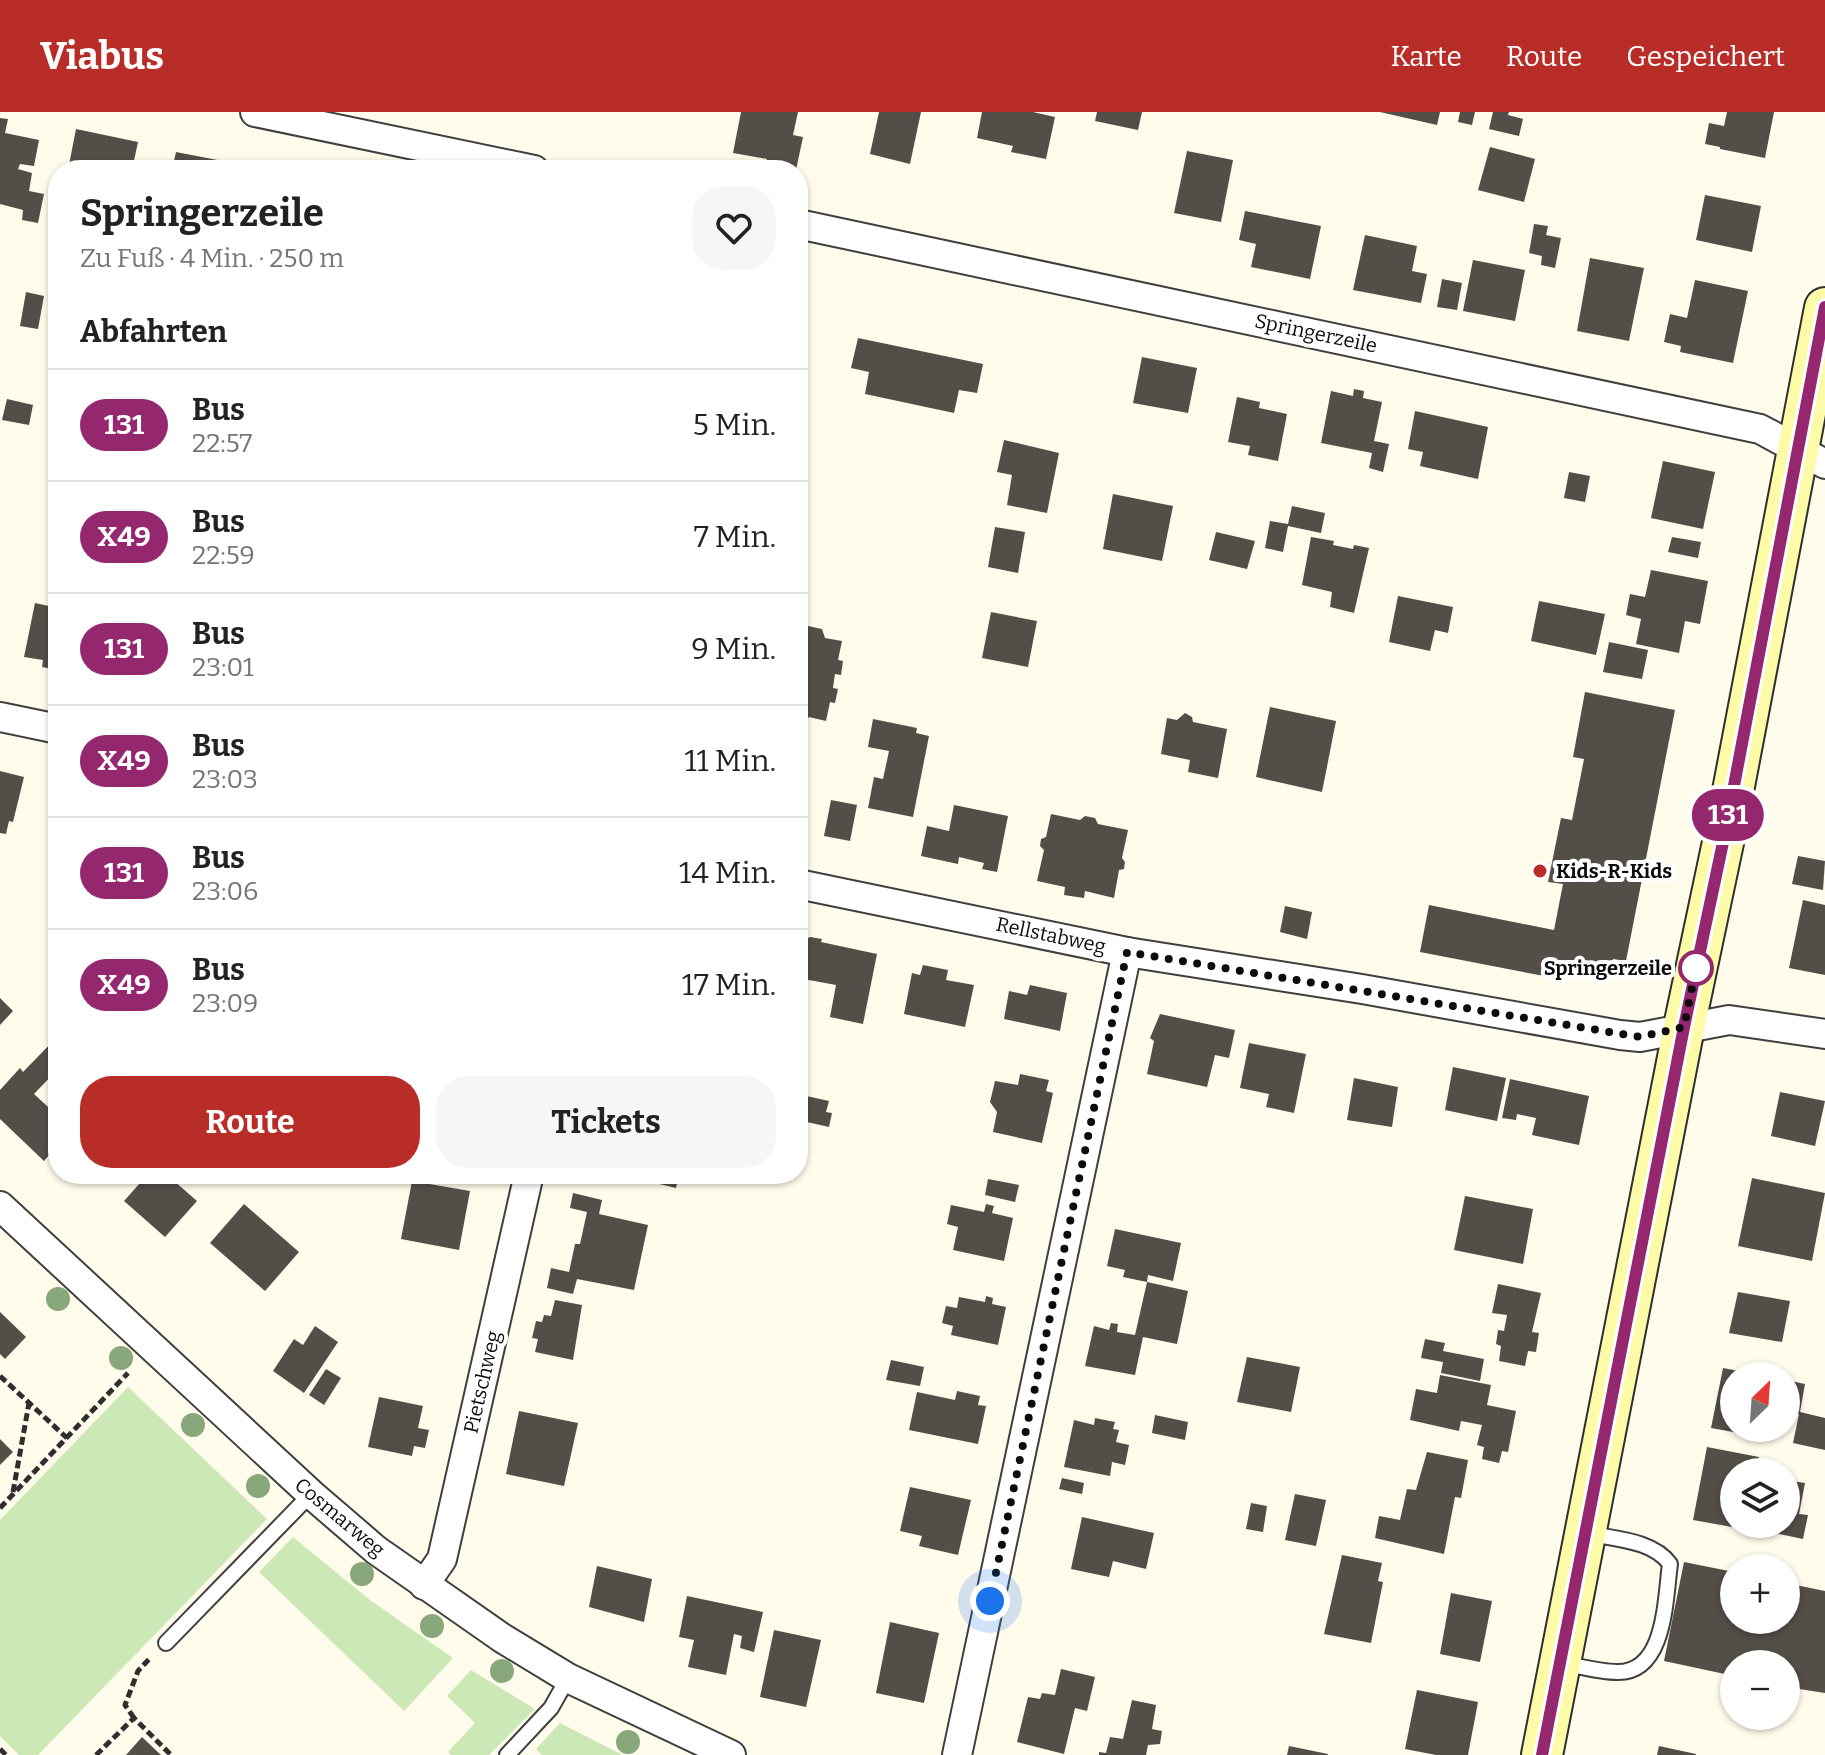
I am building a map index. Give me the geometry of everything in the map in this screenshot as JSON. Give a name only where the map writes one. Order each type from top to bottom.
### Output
[{"type":"street","points":[[255,112],[486,160]]},
{"type":"street","name":"Springerzeile","points":[[808,226],[1760,429],[1811,457]]},
{"type":"street","points":[[1542,1755],[1684,1027],[1727,822],[1811,457],[1825,308]]},
{"type":"street","points":[[0,717],[48,727]]},
{"type":"street","name":"Rellstabweg","points":[[808,886],[1127,952],[1362,989],[1620,1035],[1640,1037],[1729,1020],[1825,1034]]},
{"type":"street","points":[[957,1755],[1127,952]]},
{"type":"street","name":"Pietschweg","points":[[424,1585],[442,1559],[527,1184]]},
{"type":"street","name":"Cosmarweg","points":[[0,1206],[311,1494],[376,1550],[502,1638],[568,1678],[731,1755]]},
{"type":"lane","points":[[166,1643],[311,1494]]},
{"type":"lane","points":[[1560,1663],[1620,1672],[1642,1665],[1654,1652],[1659,1635],[1670,1564],[1663,1554],[1646,1546],[1586,1533]]},
{"type":"lane","points":[[507,1755],[551,1708],[568,1678]]},
{"type":"path","points":[[0,1508],[128,1373]]},
{"type":"path","points":[[0,1376],[67,1438]]},
{"type":"path","points":[[13,1494],[29,1403]]},
{"type":"path","points":[[166,1643],[138,1671],[125,1705],[171,1755]]},
{"type":"path","points":[[96,1755],[134,1718]]},
{"type":"path","points":[[0,1749],[6,1755]]},
{"type":"green space","points":[[128,1387],[267,1519],[38,1755],[19,1755],[0,1736],[0,1520]]},
{"type":"green space","points":[[293,1537],[370,1600],[453,1658],[404,1711],[259,1572]]},
{"type":"green space","points":[[471,1670],[535,1709],[489,1755],[451,1755],[448,1752],[475,1723],[447,1696]]},
{"type":"green space","points":[[560,1723],[622,1755],[542,1755],[536,1749]]},
{"type":"building","points":[[741,112],[798,112],[793,135],[803,137],[798,160],[767,160],[733,153]]},
{"type":"building","points":[[879,112],[921,112],[910,164],[870,154]]},
{"type":"building","points":[[982,112],[1033,112],[1055,117],[1046,159],[1011,152],[1013,146],[977,138]]},
{"type":"building","points":[[1097,112],[1142,112],[1138,130],[1095,121]]},
{"type":"building","points":[[1380,112],[1440,112],[1437,125]]},
{"type":"building","points":[[1460,112],[1475,112],[1472,125],[1458,122]]},
{"type":"building","points":[[1493,112],[1509,112],[1508,115],[1523,119],[1519,136],[1489,129]]},
{"type":"building","points":[[1727,112],[1774,112],[1765,158],[1705,144],[1709,123],[1724,126]]},
{"type":"building","points":[[0,118],[8,119],[5,133],[39,140],[34,166],[20,164],[18,169],[32,173],[29,191],[44,194],[38,223],[22,220],[23,210],[0,204]]},
{"type":"building","points":[[76,129],[138,142],[134,160],[70,160]]},
{"type":"building","points":[[1490,147],[1535,159],[1524,202],[1478,190]]},
{"type":"building","points":[[1187,151],[1233,160],[1221,222],[1174,213]]},
{"type":"building","points":[[176,152],[218,160],[174,160]]},
{"type":"building","points":[[1705,195],[1761,206],[1752,252],[1696,240]]},
{"type":"building","points":[[1245,211],[1321,226],[1310,279],[1251,267],[1256,244],[1239,240]]},
{"type":"building","points":[[1534,224],[1548,226],[1546,235],[1561,238],[1555,268],[1541,265],[1542,256],[1529,253]]},
{"type":"building","points":[[1365,235],[1417,246],[1412,271],[1427,274],[1421,303],[1353,290]]},
{"type":"building","points":[[1590,258],[1644,268],[1629,341],[1577,331]]},
{"type":"building","points":[[1473,260],[1525,270],[1515,321],[1463,311]]},
{"type":"building","points":[[1442,279],[1462,283],[1457,310],[1437,307]]},
{"type":"building","points":[[1695,280],[1748,291],[1733,363],[1680,352],[1681,346],[1664,342],[1670,314],[1687,318]]},
{"type":"building","points":[[26,292],[44,296],[38,329],[20,326]]},
{"type":"building","points":[[858,338],[983,364],[977,393],[959,390],[954,413],[865,394],[869,372],[851,368]]},
{"type":"building","points":[[1142,357],[1197,368],[1188,413],[1133,403]]},
{"type":"building","points":[[1354,389],[1364,391],[1363,398],[1382,402],[1374,441],[1389,444],[1383,472],[1369,468],[1372,453],[1321,443],[1331,391],[1353,396]]},
{"type":"building","points":[[1237,397],[1260,402],[1259,408],[1287,414],[1278,461],[1248,455],[1250,446],[1228,442]]},
{"type":"building","points":[[7,399],[33,405],[29,425],[2,420]]},
{"type":"building","points":[[1415,411],[1488,427],[1478,479],[1420,466],[1423,452],[1408,449]]},
{"type":"building","points":[[1004,440],[1059,453],[1047,513],[1007,505],[1012,475],[997,472]]},
{"type":"building","points":[[1663,461],[1715,472],[1703,529],[1651,518]]},
{"type":"building","points":[[1569,472],[1590,476],[1585,502],[1564,498]]},
{"type":"building","points":[[1113,494],[1173,506],[1162,561],[1103,549]]},
{"type":"building","points":[[1292,506],[1325,513],[1321,533],[1288,526],[1283,552],[1265,548],[1270,521],[1288,524]]},
{"type":"building","points":[[995,527],[1025,532],[1018,573],[988,567]]},
{"type":"building","points":[[1216,532],[1255,541],[1247,569],[1209,560]]},
{"type":"building","points":[[1311,537],[1334,541],[1333,545],[1353,549],[1354,545],[1369,548],[1354,613],[1330,607],[1332,592],[1302,585]]},
{"type":"building","points":[[1672,537],[1701,542],[1698,558],[1668,552]]},
{"type":"building","points":[[1651,570],[1708,581],[1700,624],[1685,621],[1679,653],[1636,644],[1641,619],[1626,615],[1630,594],[1645,597]]},
{"type":"building","points":[[1398,596],[1453,607],[1448,633],[1435,630],[1430,651],[1389,642]]},
{"type":"building","points":[[1539,601],[1605,614],[1596,655],[1531,641]]},
{"type":"building","points":[[35,603],[48,606],[48,668],[42,667],[43,660],[24,657]]},
{"type":"building","points":[[991,612],[1037,621],[1028,667],[982,658]]},
{"type":"building","points":[[808,626],[822,629],[825,638],[842,641],[838,660],[843,661],[841,675],[835,674],[833,688],[838,689],[835,703],[830,702],[826,721],[809,717]]},
{"type":"building","points":[[1609,642],[1648,650],[1642,679],[1603,672]]},
{"type":"building","points":[[1585,692],[1675,710],[1626,961],[1613,959],[1610,972],[1547,960],[1544,976],[1420,952],[1429,905],[1554,930],[1563,884],[1548,882],[1561,818],[1572,820],[1584,759],[1573,757]]},
{"type":"building","points":[[1270,707],[1336,721],[1322,792],[1256,777]]},
{"type":"building","points":[[1185,713],[1192,717],[1193,722],[1227,729],[1218,778],[1188,772],[1190,760],[1161,754],[1167,718],[1177,720]]},
{"type":"building","points":[[873,719],[917,728],[916,733],[929,736],[913,817],[868,808],[874,777],[883,779],[889,751],[868,747]]},
{"type":"building","points":[[0,771],[24,777],[13,822],[9,821],[6,834],[0,833]]},
{"type":"building","points":[[831,800],[857,805],[850,841],[824,836]]},
{"type":"building","points":[[954,805],[1008,816],[997,872],[982,869],[984,863],[959,857],[958,864],[921,856],[927,826],[949,831]]},
{"type":"building","points":[[1051,814],[1080,820],[1085,816],[1095,818],[1098,824],[1128,830],[1122,858],[1124,869],[1119,870],[1114,898],[1085,891],[1084,898],[1064,895],[1065,887],[1037,881],[1044,850],[1040,846],[1041,839],[1046,837]]},
{"type":"building","points":[[1798,856],[1825,861],[1823,890],[1792,884]]},
{"type":"building","points":[[1803,900],[1825,905],[1825,975],[1789,968]]},
{"type":"building","points":[[1285,906],[1312,912],[1307,939],[1280,932]]},
{"type":"building","points":[[808,938],[877,954],[863,1024],[830,1017],[836,985],[808,980]]},
{"type":"building","points":[[923,965],[948,970],[946,980],[974,985],[965,1027],[904,1014],[912,973],[920,975]]},
{"type":"building","points":[[1030,985],[1067,993],[1060,1031],[1004,1019],[1009,991],[1027,995]]},
{"type":"building","points":[[0,998],[13,1011],[0,1025]]},
{"type":"building","points":[[1160,1014],[1235,1030],[1229,1058],[1215,1055],[1207,1087],[1147,1074],[1154,1041],[1150,1038]]},
{"type":"building","points":[[1249,1043],[1306,1054],[1294,1113],[1266,1107],[1269,1094],[1240,1088]]},
{"type":"building","points":[[48,1046],[48,1079],[34,1094],[48,1107],[48,1156],[44,1161],[0,1119],[0,1090],[20,1068],[23,1072]]},
{"type":"building","points":[[1453,1067],[1506,1078],[1497,1121],[1445,1110]]},
{"type":"building","points":[[1020,1074],[1049,1080],[1046,1091],[1053,1093],[1042,1143],[993,1132],[997,1112],[990,1102],[995,1081],[1018,1085]]},
{"type":"building","points":[[1354,1078],[1398,1087],[1392,1127],[1347,1120]]},
{"type":"building","points":[[1510,1079],[1589,1096],[1579,1145],[1532,1135],[1536,1118],[1517,1114],[1516,1120],[1502,1118]]},
{"type":"building","points":[[1780,1092],[1825,1101],[1815,1146],[1771,1136]]},
{"type":"building","points":[[808,1096],[829,1101],[826,1112],[832,1113],[829,1127],[808,1122]]},
{"type":"building","points":[[1752,1178],[1825,1193],[1812,1261],[1738,1246]]},
{"type":"building","points":[[988,1179],[1019,1185],[1015,1202],[985,1195]]},
{"type":"building","points":[[139,1184],[177,1184],[197,1201],[165,1237],[124,1201]]},
{"type":"building","points":[[411,1184],[470,1191],[459,1250],[401,1239]]},
{"type":"building","points":[[573,1193],[602,1200],[599,1214],[648,1225],[634,1290],[577,1279],[573,1294],[547,1288],[551,1268],[569,1272],[575,1244],[580,1244],[587,1212],[570,1208]]},
{"type":"building","points":[[1465,1196],[1533,1209],[1523,1264],[1454,1250]]},
{"type":"building","points":[[244,1204],[299,1252],[265,1291],[210,1243]]},
{"type":"building","points":[[986,1204],[994,1206],[992,1213],[1013,1218],[1004,1261],[953,1250],[958,1227],[947,1224],[951,1205],[984,1212]]},
{"type":"building","points":[[1115,1229],[1181,1243],[1173,1281],[1148,1275],[1147,1282],[1123,1277],[1125,1270],[1107,1266]]},
{"type":"building","points":[[1147,1282],[1188,1291],[1177,1344],[1143,1337],[1135,1375],[1085,1366],[1094,1326],[1109,1330],[1111,1323],[1118,1324],[1117,1332],[1135,1335]]},
{"type":"building","points":[[1498,1284],[1541,1293],[1532,1332],[1539,1333],[1536,1352],[1528,1351],[1525,1366],[1499,1361],[1501,1346],[1496,1344],[1498,1330],[1504,1331],[1507,1315],[1492,1313]]},
{"type":"building","points":[[1738,1292],[1790,1301],[1782,1342],[1729,1333]]},
{"type":"building","points":[[986,1296],[993,1298],[992,1304],[1006,1307],[998,1345],[951,1335],[953,1326],[942,1323],[946,1306],[957,1308],[959,1297],[985,1302]]},
{"type":"building","points":[[555,1300],[582,1305],[573,1360],[535,1352],[538,1339],[532,1338],[536,1321],[542,1322],[544,1315],[551,1316]]},
{"type":"building","points":[[0,1312],[26,1337],[5,1359],[0,1354]]},
{"type":"building","points":[[315,1326],[338,1342],[304,1393],[273,1371],[294,1339],[303,1345]]},
{"type":"building","points":[[1425,1339],[1445,1343],[1443,1351],[1484,1359],[1480,1381],[1441,1373],[1443,1362],[1421,1358]]},
{"type":"building","points":[[1247,1357],[1300,1367],[1291,1412],[1237,1402]]},
{"type":"building","points":[[891,1360],[924,1367],[920,1386],[886,1380]]},
{"type":"building","points":[[326,1369],[341,1378],[324,1405],[309,1395]]},
{"type":"building","points":[[1440,1375],[1491,1385],[1487,1405],[1516,1411],[1508,1452],[1502,1451],[1499,1463],[1482,1459],[1484,1447],[1477,1445],[1482,1425],[1461,1421],[1459,1431],[1410,1420],[1416,1389],[1437,1393]]},
{"type":"building","points":[[1720,1383],[1720,1430],[1711,1428]]},
{"type":"building","points":[[1800,1383],[1805,1384],[1800,1412]]},
{"type":"building","points":[[957,1391],[980,1396],[978,1405],[986,1406],[978,1444],[909,1430],[917,1392],[955,1400]]},
{"type":"building","points":[[379,1397],[423,1406],[418,1428],[429,1430],[425,1448],[414,1446],[412,1456],[368,1447]]},
{"type":"building","points":[[519,1411],[578,1423],[564,1486],[506,1474]]},
{"type":"building","points":[[1800,1412],[1825,1418],[1825,1450],[1793,1443],[1800,1442]]},
{"type":"building","points":[[1155,1415],[1188,1422],[1185,1440],[1152,1433]]},
{"type":"building","points":[[1095,1418],[1115,1422],[1113,1429],[1119,1430],[1116,1442],[1129,1445],[1125,1465],[1112,1462],[1110,1476],[1064,1467],[1074,1420],[1094,1425]]},
{"type":"building","points":[[0,1439],[13,1452],[0,1465]]},
{"type":"building","points":[[1707,1447],[1759,1457],[1720,1458],[1720,1525],[1693,1520]]},
{"type":"building","points":[[1427,1452],[1468,1460],[1461,1498],[1455,1497],[1444,1554],[1375,1538],[1379,1516],[1400,1520],[1407,1489],[1416,1490]]},
{"type":"building","points":[[1062,1478],[1084,1483],[1082,1494],[1059,1489]]},
{"type":"building","points":[[1800,1482],[1805,1483],[1800,1509]]},
{"type":"building","points":[[910,1487],[971,1500],[958,1555],[919,1546],[922,1536],[900,1531]]},
{"type":"building","points":[[1295,1494],[1326,1500],[1316,1546],[1285,1540]]},
{"type":"building","points":[[1251,1503],[1267,1506],[1263,1532],[1246,1529]]},
{"type":"building","points":[[1800,1514],[1808,1515],[1803,1539],[1798,1538]]},
{"type":"building","points":[[1082,1517],[1154,1533],[1146,1569],[1113,1561],[1109,1577],[1071,1569]]},
{"type":"building","points":[[1342,1555],[1382,1563],[1378,1581],[1383,1582],[1371,1643],[1324,1634]]},
{"type":"building","points":[[1684,1562],[1720,1569],[1720,1634],[1800,1634],[1800,1586],[1825,1591],[1825,1693],[1800,1689],[1800,1650],[1720,1650],[1720,1673],[1664,1661]]},
{"type":"building","points":[[597,1566],[652,1579],[644,1622],[589,1607]]},
{"type":"building","points":[[1451,1593],[1492,1601],[1480,1662],[1440,1654]]},
{"type":"building","points":[[687,1596],[763,1612],[754,1652],[740,1648],[742,1636],[734,1634],[726,1675],[688,1667],[694,1640],[679,1637]]},
{"type":"building","points":[[890,1622],[939,1633],[924,1703],[876,1693]]},
{"type":"building","points":[[774,1630],[821,1640],[806,1707],[760,1697]]},
{"type":"building","points":[[1061,1669],[1095,1677],[1087,1711],[1075,1708],[1064,1754],[1017,1742],[1028,1697],[1040,1699],[1042,1693],[1055,1695]]},
{"type":"building","points":[[1417,1690],[1478,1702],[1468,1755],[1436,1755],[1405,1749]]},
{"type":"building","points":[[1132,1700],[1156,1705],[1152,1729],[1162,1731],[1160,1744],[1148,1745],[1146,1755],[1099,1755],[1099,1752],[1106,1753],[1110,1737],[1123,1739]]},
{"type":"building","points":[[142,1737],[161,1755],[126,1755]]},
{"type":"building","points":[[1289,1746],[1328,1754],[1328,1755],[1287,1755]]},
{"type":"building","points":[[1659,1746],[1696,1754],[1696,1755],[1657,1755]]},
{"type":"bus line","name":"131","points":[[1542,1755],[1684,1027],[1725,833],[1825,307]]},
{"type":"place","name":"Kids-R-Kids","points":[[1540,871]]},
{"type":"place","name":"Springerzeile","points":[[1696,968]]},
{"type":"route","points":[[990,1601],[1127,952],[1640,1037],[1684,1027],[1696,968]]}]
